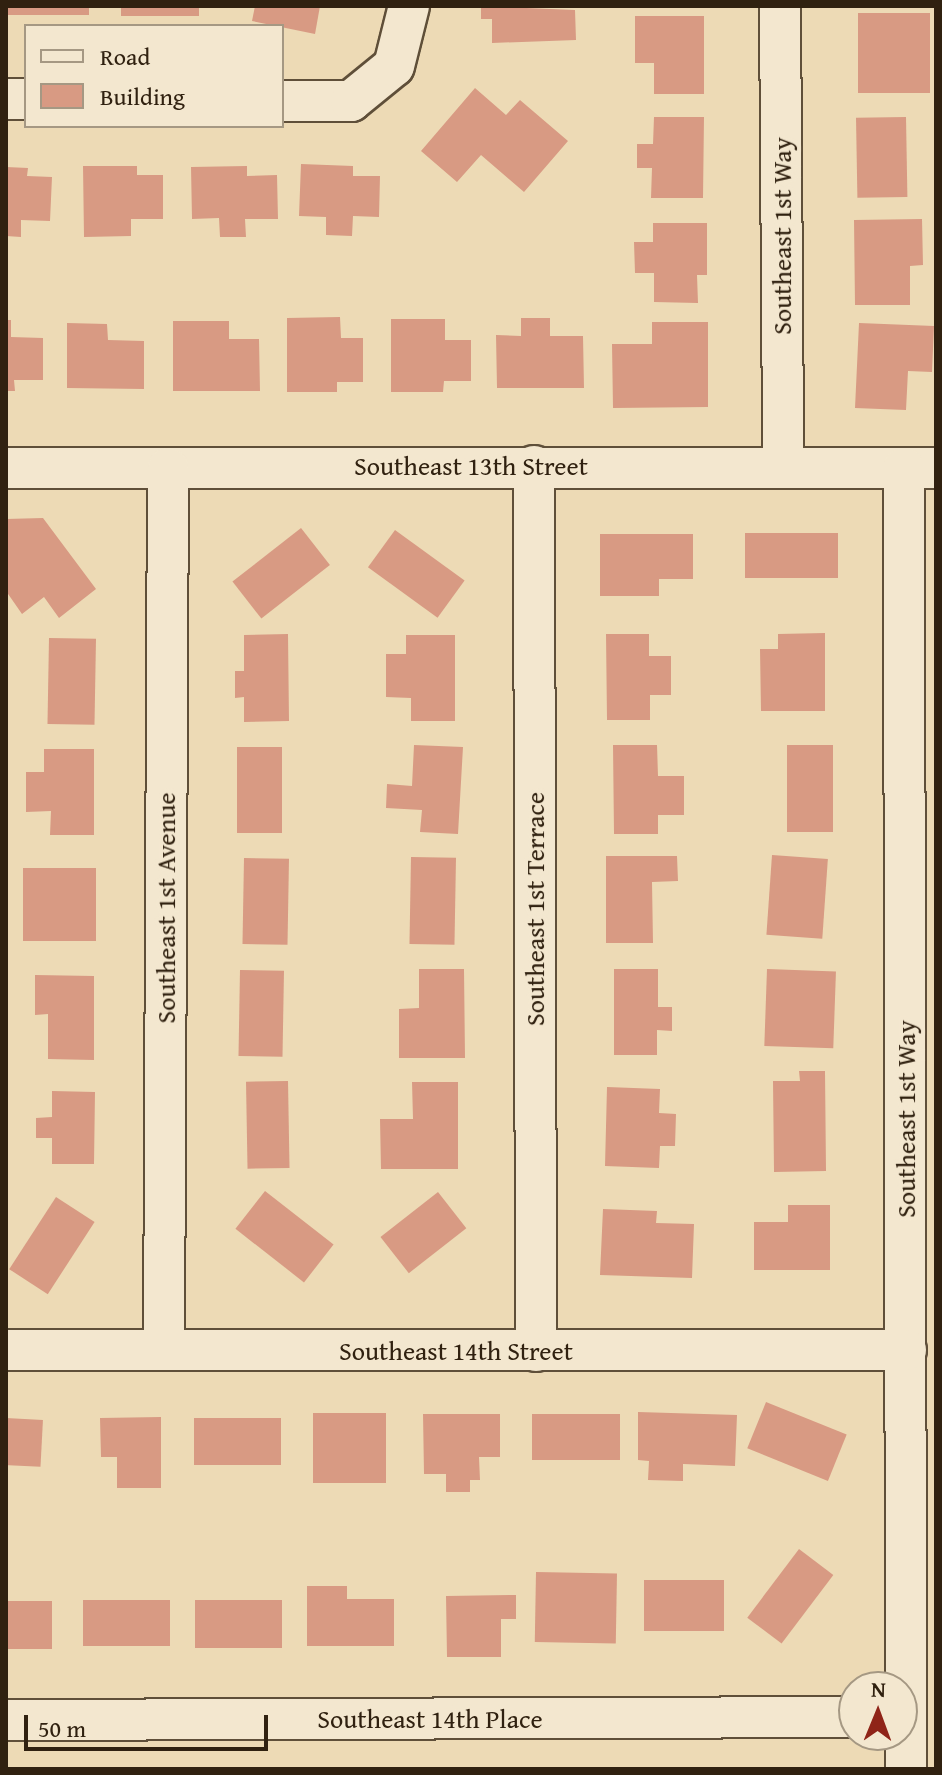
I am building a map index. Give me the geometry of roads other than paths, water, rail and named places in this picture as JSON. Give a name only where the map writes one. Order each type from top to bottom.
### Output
[{"type":"street","points":[[284,101],[351,101],[394,66],[409,6]]},
{"type":"street","name":"Southeast 1st Way","points":[[780,6],[783,466]]},
{"type":"street","name":"Southeast 1st Terrace","points":[[534,466],[536,1351]]},
{"type":"street","name":"Southeast 13th Street","points":[[6,468],[920,468]]},
{"type":"street","name":"Southeast 1st Avenue","points":[[164,1349],[168,468]]},
{"type":"street","name":"Southeast 1st Way","points":[[904,1671],[906,1350],[920,468]]},
{"type":"street","name":"Southeast 14th Street","points":[[6,1350],[906,1350]]},
{"type":"street","name":"Southeast 14th Place","points":[[6,1720],[838,1717]]}]
